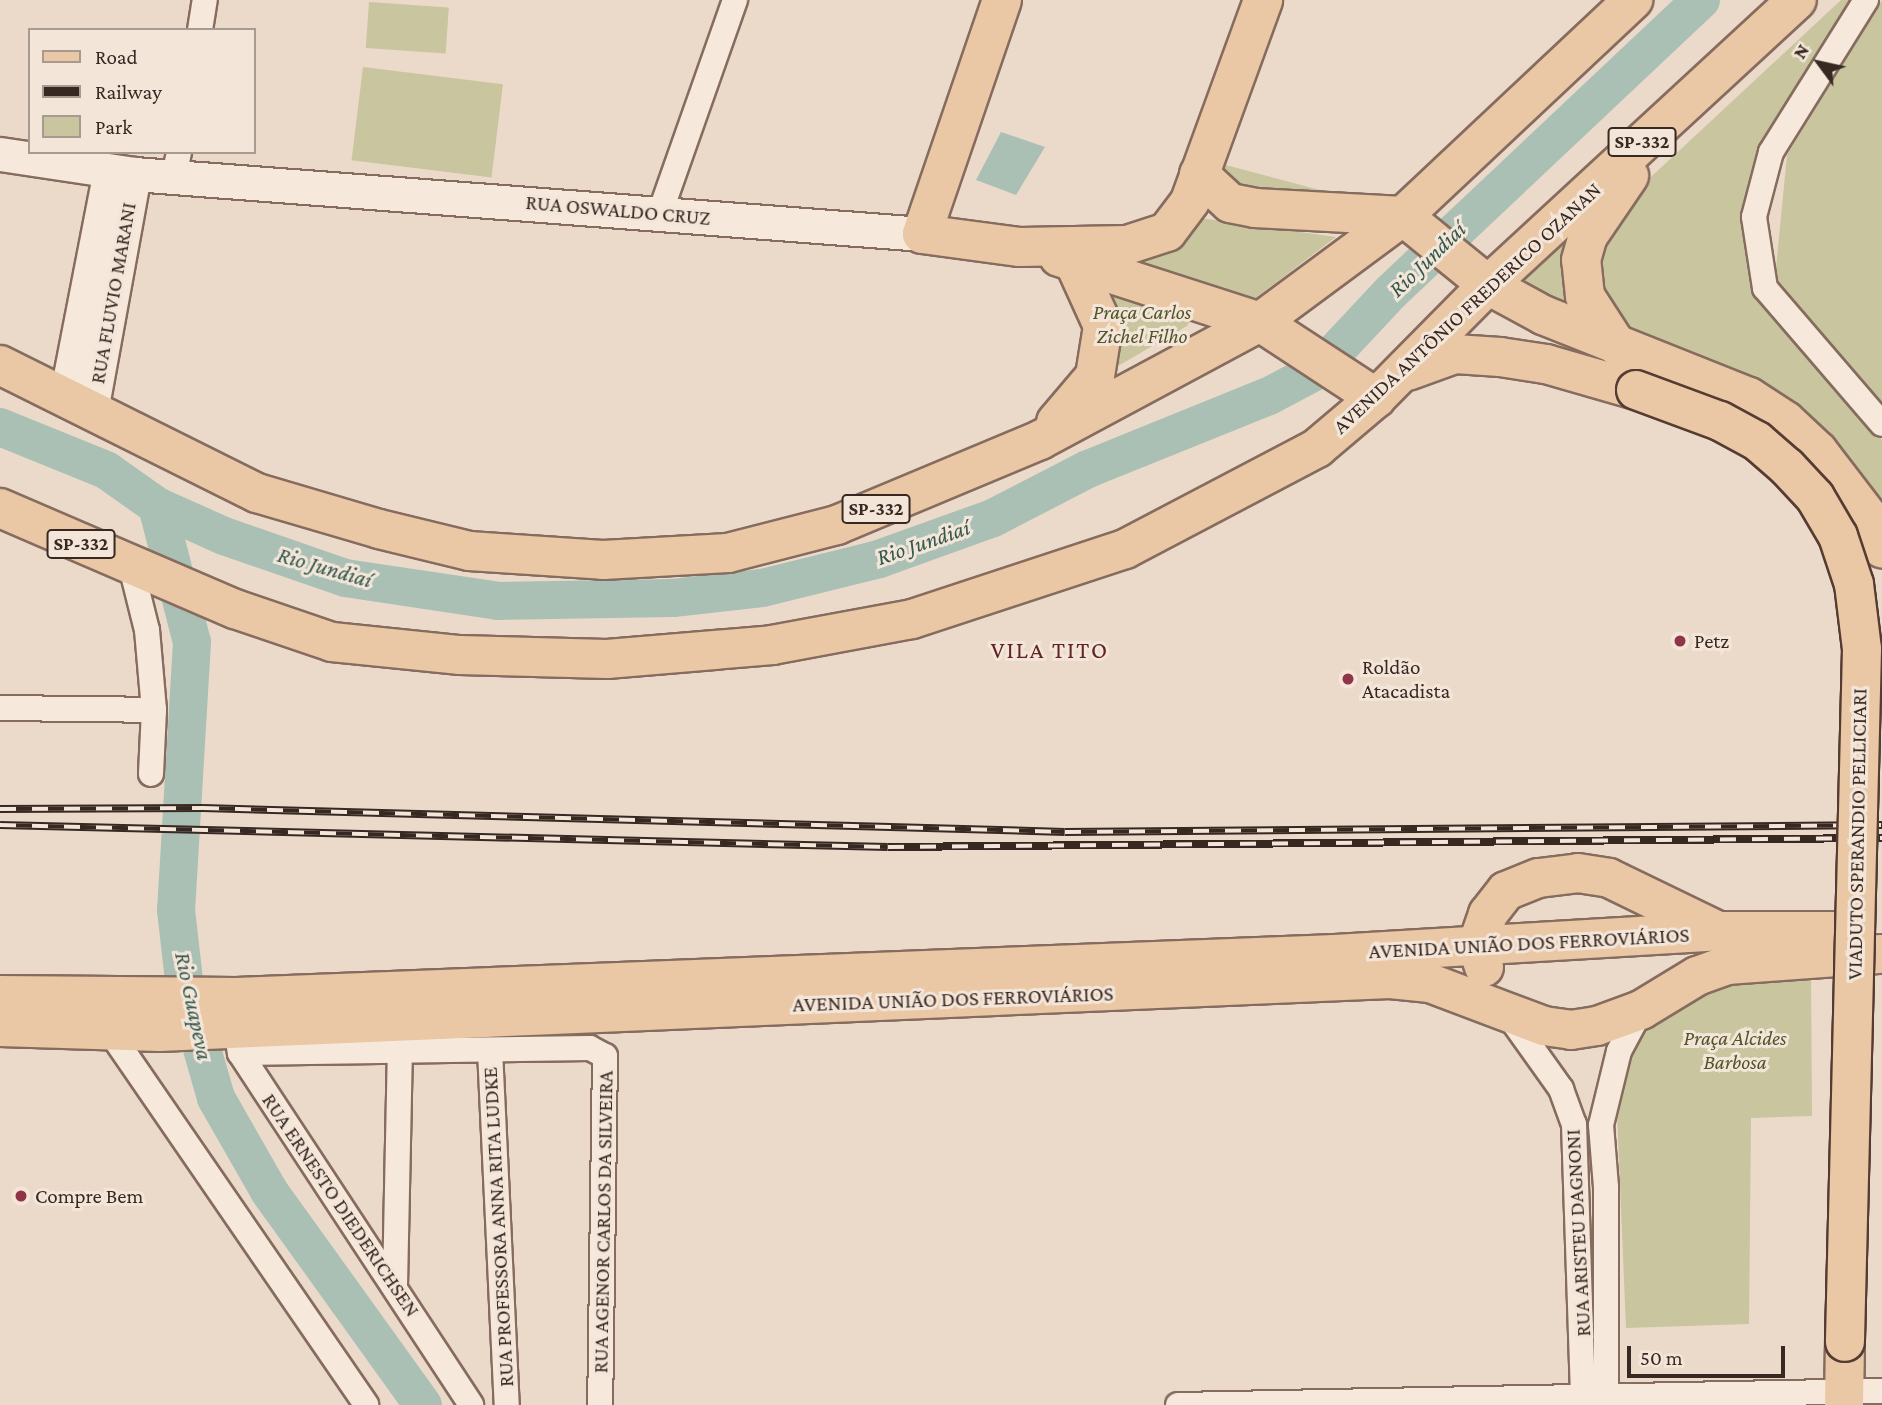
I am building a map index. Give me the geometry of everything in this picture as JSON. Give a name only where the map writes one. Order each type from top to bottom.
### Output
[{"type":"main road","points":[[922,234],[1002,0]]},
{"type":"main road","name":"RUA OSWALDO CRUZ","points":[[0,155],[122,173],[176,164],[660,214],[922,234],[1020,247],[1127,245],[1151,239],[1177,223],[1199,174],[1263,0]]},
{"type":"main road","name":"SP-332","points":[[0,365],[257,492],[379,529],[469,551],[603,560],[728,553],[837,525],[1040,440],[1260,322],[1407,220],[1633,0]]},
{"type":"main road","name":"AVENIDA ANTÔNIO FREDERICO OZANAN","points":[[147,572],[235,609],[332,642],[460,655],[607,659],[772,646],[912,619],[1125,549],[1317,448],[1475,276],[1680,107],[1797,0]]},
{"type":"main road","points":[[1645,375],[1618,347],[1585,296],[1581,260],[1588,236],[1680,107]]},
{"type":"main road","name":"RUA FLUVIO MARANI","points":[[80,404],[93,400],[122,173]]},
{"type":"main road","points":[[1199,174],[1230,203],[1255,208],[1407,220],[1475,276],[1618,347]]},
{"type":"main road","points":[[1020,247],[1073,260],[1260,322],[1376,385],[1455,355],[1489,356],[1645,375],[1749,397],[1786,421],[1847,485],[1877,528],[1882,548]]},
{"type":"main road","points":[[1040,440],[1095,376],[1103,326],[1073,260]]},
{"type":"main road","name":"VIADUTO SPERANDIO PELLICIARI","points":[[1645,375],[1757,441],[1787,467],[1815,497],[1838,536],[1854,584],[1862,649],[1844,1399]]},
{"type":"main road","name":"SP-332","points":[[0,508],[147,572]]},
{"type":"main road","points":[[1503,1007],[1477,946],[1488,914],[1506,891],[1539,878],[1578,873],[1609,878],[1718,931]]},
{"type":"main road","name":"AVENIDA UNIÃO DOS FERROVIÁRIOS","points":[[230,1020],[1718,931],[1882,931]]},
{"type":"main road","name":"AVENIDA UNIÃO DOS FERROVIÁRIOS","points":[[0,995],[230,1020],[1390,979],[1430,983],[1503,1007],[1544,1026],[1571,1030],[1597,1026],[1641,1010],[1688,981],[1727,964],[1882,954]]},
{"type":"main road","name":"AVENIDA UNIÃO DOS FERROVIÁRIOS","points":[[0,1027],[108,1029],[156,1014]]},
{"type":"street","points":[[200,28],[205,0]]},
{"type":"street","points":[[660,214],[735,0]]},
{"type":"street","points":[[1866,0],[1771,152],[1754,217],[1765,288],[1882,425]]},
{"type":"street","points":[[147,572],[147,630],[154,710],[151,774]]},
{"type":"street","points":[[0,708],[154,710]]},
{"type":"street","name":"RUA ARISTEU DAGNONI","points":[[1503,1007],[1546,1064],[1574,1124],[1595,1395]]},
{"type":"street","name":"RUA ARISTEU DAGNONI","points":[[1595,1395],[1606,1187],[1601,1125],[1619,1051],[1641,1010]]},
{"type":"street","points":[[230,1020],[400,1052],[490,1049]]},
{"type":"street","name":"RUA ERNESTO DIEDERICHSEN","points":[[230,1020],[471,1405]]},
{"type":"street","points":[[108,1029],[366,1405]]},
{"type":"street","name":"RUA AGENOR CARLOS DA SILVEIRA","points":[[490,1049],[590,1048],[605,1056],[607,1066],[600,1405]]},
{"type":"street","name":"RUA PROFESSORA ANNA RITA LUDKE","points":[[490,1049],[507,1405]]},
{"type":"street","points":[[395,1285],[400,1052]]},
{"type":"street","points":[[1178,1405],[1595,1395],[1844,1399],[1882,1391]]},
{"type":"green space","points":[[1841,0],[1850,0],[1762,146],[1756,288],[1882,440],[1882,515],[1621,338],[1592,290],[1598,245],[1623,203]]},
{"type":"green space","points":[[1882,0],[1882,406],[1775,278],[1787,155]]},
{"type":"green space","points":[[369,2],[449,8],[446,53],[366,48]]},
{"type":"green space","points":[[363,67],[503,84],[491,177],[352,160]]},
{"type":"green space","points":[[1222,164],[1361,201],[1244,196],[1222,176]]},
{"type":"green space","points":[[1618,183],[1585,233],[1600,331],[1511,291]]},
{"type":"green space","points":[[1201,218],[1336,237],[1250,302],[1109,262]]},
{"type":"green space","name":"Praça Carlos Zichel Filho","points":[[1106,290],[1192,317],[1187,326],[1111,370]]},
{"type":"green space","name":"Praça Alcides Barbosa","points":[[1811,971],[1812,1116],[1751,1118],[1749,1324],[1626,1328],[1617,1113],[1623,1077],[1643,1032],[1706,987]]},
{"type":"shaded area","points":[[1001,132],[1045,147],[1016,195],[976,180]]},
{"type":"waterway","name":"Rio Jundiaí","points":[[0,427],[106,470],[157,506],[224,536],[345,578],[498,601],[673,598],[762,588],[879,559],[993,518],[1088,469],[1269,396],[1318,370],[1391,292],[1701,0]]},
{"type":"waterway","name":"Rio Guapeva","points":[[157,506],[192,642],[176,910],[185,989],[216,1098],[269,1191],[423,1405]]},
{"type":"railway","points":[[0,809],[203,808],[1065,832],[1882,825]]},
{"type":"railway","points":[[0,825],[888,847],[1882,838]]},
{"type":"place","name":"Petz","points":[[1680,641]]},
{"type":"place","name":"Roldão Atacadista","points":[[1348,679]]},
{"type":"place","name":"Compre Bem","points":[[21,1196]]},
{"type":"district","name":"VILA TITO","points":[[1050,650]]}]
